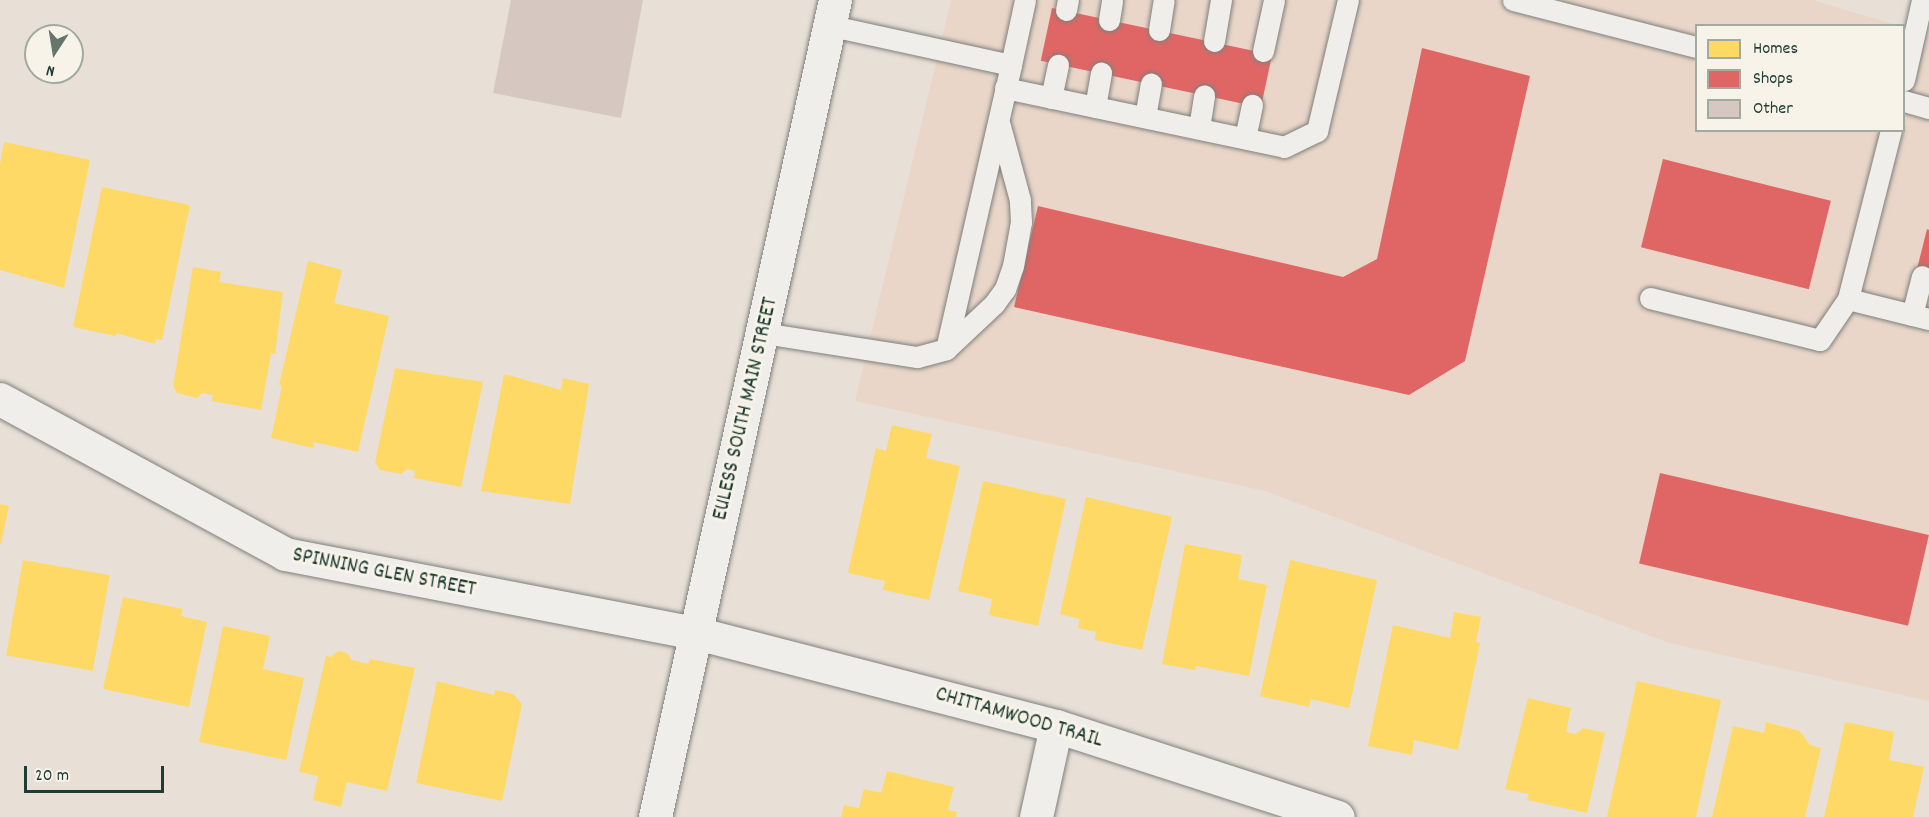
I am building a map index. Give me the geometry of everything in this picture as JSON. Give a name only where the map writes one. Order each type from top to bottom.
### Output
[{"type":"street","name":"EULESS SOUTH MAIN STREET","points":[[655,817],[834,6]]},
{"type":"street","name":"SPINNING GLEN STREET","points":[[0,399],[285,554],[696,633]]},
{"type":"street","name":"CHITTAMWOOD TRAIL","points":[[696,633],[1056,726],[1338,817]]},
{"type":"street","points":[[1036,817],[1056,726]]},
{"type":"lane","points":[[946,349],[999,122],[1024,0]]},
{"type":"lane","points":[[1160,30],[1164,0]]},
{"type":"lane","points":[[1214,41],[1221,0]]},
{"type":"lane","points":[[1263,51],[1274,0]]},
{"type":"lane","points":[[1005,88],[1284,147],[1317,131],[1348,0]]},
{"type":"lane","points":[[1513,0],[1695,47]]},
{"type":"lane","points":[[1905,76],[1922,0]]},
{"type":"lane","points":[[834,6],[1011,65]]},
{"type":"lane","points":[[1051,98],[1058,65]]},
{"type":"lane","points":[[1095,107],[1101,73]]},
{"type":"lane","points":[[1145,117],[1150,84]]},
{"type":"lane","points":[[1199,128],[1204,94]]},
{"type":"lane","points":[[1905,101],[1929,108]]},
{"type":"lane","points":[[1245,138],[1252,105]]},
{"type":"lane","points":[[763,333],[917,357],[946,349],[994,304],[1005,289],[1013,266],[1021,222],[1020,200],[999,122]]},
{"type":"lane","points":[[1650,298],[1820,340],[1848,299],[1890,132]]},
{"type":"lane","points":[[1848,299],[1921,317],[1922,276]]},
{"type":"shaded area","points":[[951,0],[1813,0],[1893,24],[1695,24],[1695,132],[1905,132],[1905,28],[1929,36],[1929,701],[1669,643],[1265,491],[855,401]]},
{"type":"building: Homes","points":[[4,142],[90,160],[64,288],[0,270],[0,164]]},
{"type":"building: Homes","points":[[102,187],[190,205],[162,340],[156,339],[155,344],[116,333],[116,336],[73,327]]},
{"type":"building: Homes","points":[[308,261],[342,270],[334,303],[389,316],[358,452],[314,442],[313,448],[271,438],[282,386],[279,385]]},
{"type":"building: Homes","points":[[193,267],[221,272],[219,282],[283,292],[275,354],[271,353],[261,410],[212,401],[213,395],[202,393],[197,398],[177,393],[173,386]]},
{"type":"building: Homes","points":[[395,368],[483,382],[461,487],[414,478],[415,471],[407,469],[401,474],[380,470],[375,462]]},
{"type":"building: Homes","points":[[504,374],[561,390],[563,378],[589,384],[570,504],[481,491]]},
{"type":"building: Homes","points":[[892,425],[932,434],[926,458],[960,466],[929,600],[883,590],[885,581],[848,573],[876,448],[886,451]]},
{"type":"building: Homes","points":[[983,481],[1066,499],[1038,626],[989,615],[992,599],[958,591]]},
{"type":"building: Homes","points":[[1086,497],[1172,517],[1142,650],[1095,640],[1096,632],[1078,628],[1080,619],[1060,614]]},
{"type":"building: Homes","points":[[0,504],[9,506],[1,544],[0,543]]},
{"type":"building: Homes","points":[[1185,544],[1242,555],[1238,579],[1267,585],[1249,676],[1196,666],[1195,670],[1162,664]]},
{"type":"building: Homes","points":[[23,560],[110,575],[93,671],[6,656]]},
{"type":"building: Homes","points":[[1290,560],[1377,580],[1349,708],[1311,699],[1309,707],[1260,696]]},
{"type":"building: Homes","points":[[123,597],[183,609],[181,616],[207,622],[189,707],[103,689]]},
{"type":"building: Homes","points":[[1454,612],[1481,617],[1476,642],[1480,643],[1458,750],[1414,740],[1412,755],[1368,746],[1393,625],[1450,638]]},
{"type":"building: Homes","points":[[223,626],[270,636],[263,669],[304,678],[286,760],[199,742]]},
{"type":"building: Homes","points":[[338,651],[347,653],[352,660],[368,664],[370,659],[415,668],[387,791],[347,782],[341,807],[313,800],[318,776],[299,772],[326,656],[331,657]]},
{"type":"building: Homes","points":[[437,681],[494,695],[495,690],[513,694],[522,704],[502,801],[416,783]]},
{"type":"building: Homes","points":[[1637,681],[1721,700],[1696,817],[1607,817]]},
{"type":"building: Homes","points":[[1528,698],[1571,708],[1566,732],[1576,734],[1583,728],[1605,733],[1587,813],[1527,800],[1529,794],[1505,789]]},
{"type":"building: Homes","points":[[1766,722],[1800,731],[1810,745],[1821,748],[1805,817],[1712,817],[1733,726],[1764,733]]},
{"type":"building: Homes","points":[[1845,722],[1894,732],[1889,760],[1924,767],[1913,817],[1824,817]]},
{"type":"building: Homes","points":[[887,771],[954,787],[948,810],[957,812],[956,817],[841,817],[844,805],[859,808],[864,789],[881,793]]},
{"type":"building: Shops","points":[[1052,8],[1272,55],[1261,108],[1041,61]]},
{"type":"building: Shops","points":[[1422,48],[1530,76],[1465,361],[1409,395],[1014,307],[1038,206],[1343,277],[1377,259]]},
{"type":"building: Shops","points":[[1663,159],[1831,201],[1809,289],[1641,247]]},
{"type":"building: Shops","points":[[1927,229],[1929,230],[1929,277],[1916,273]]},
{"type":"building: Shops","points":[[1660,473],[1929,535],[1908,626],[1639,564]]},
{"type":"building: Other","points":[[511,0],[643,0],[621,118],[493,93]]}]
